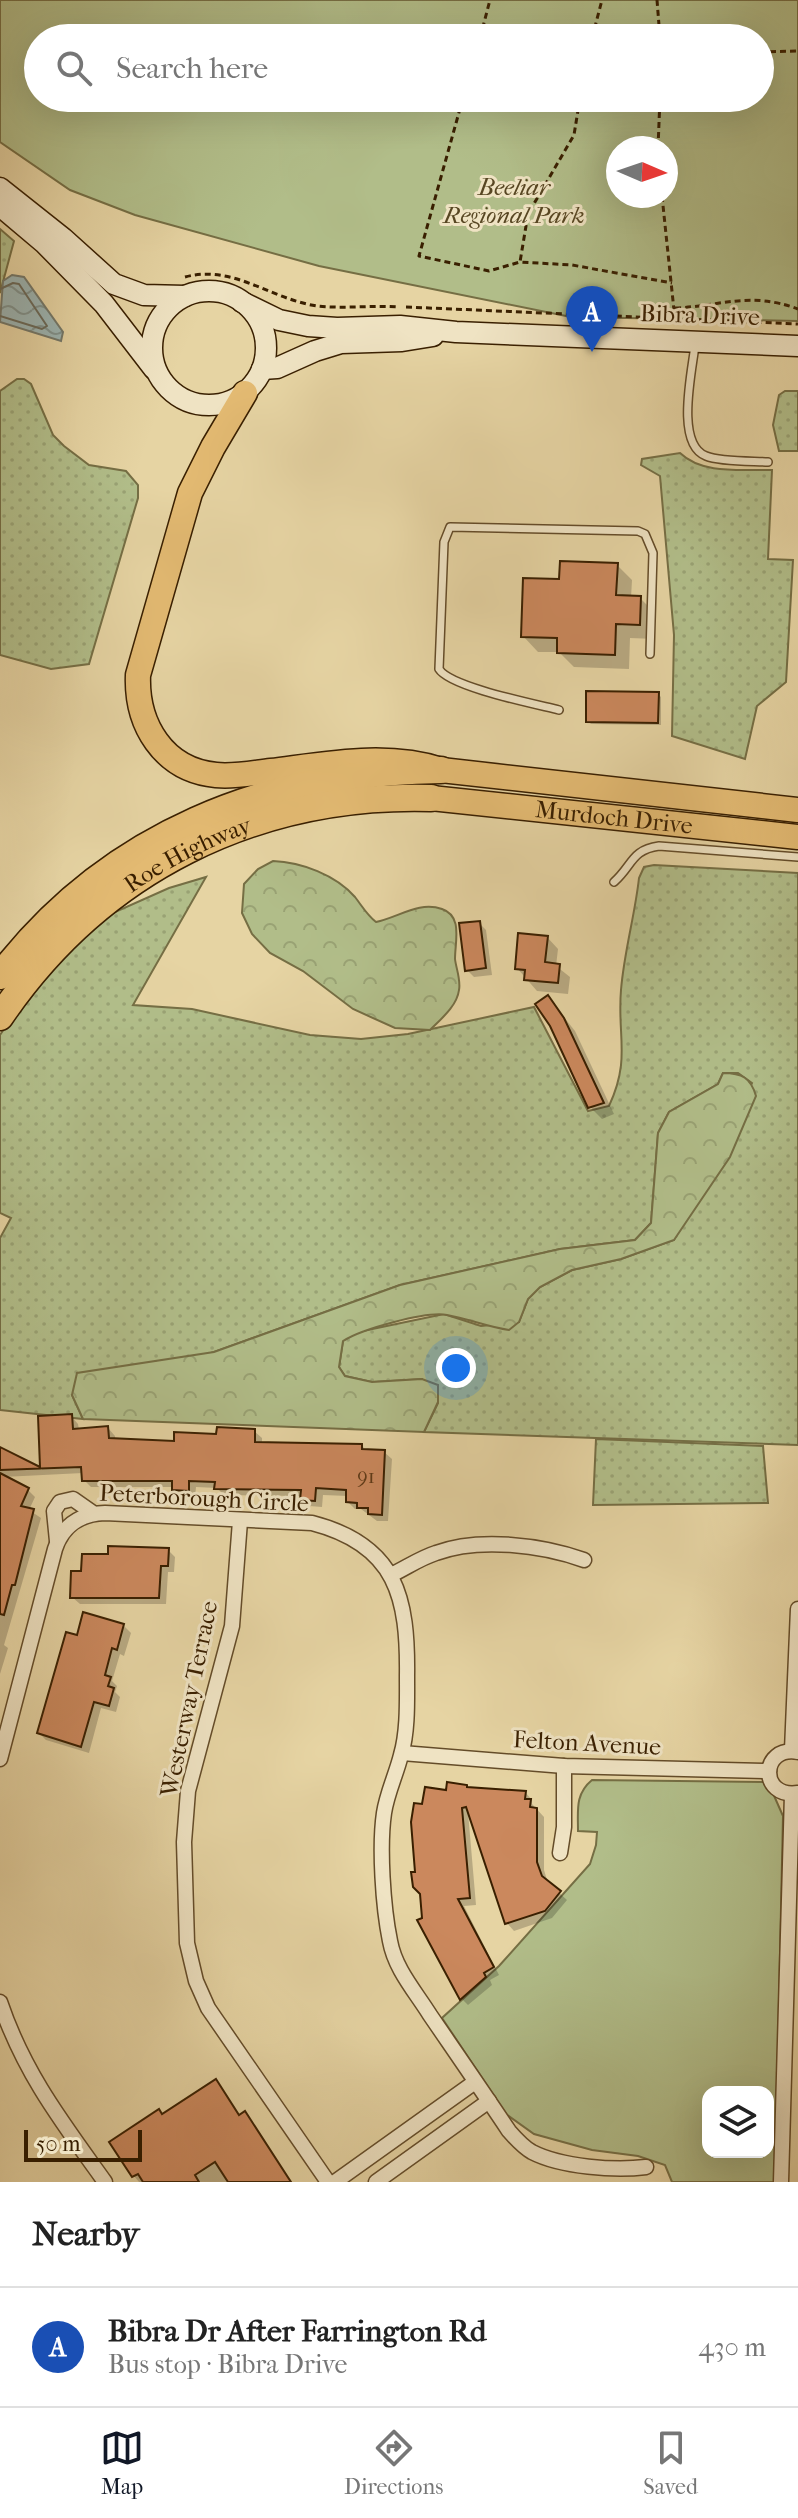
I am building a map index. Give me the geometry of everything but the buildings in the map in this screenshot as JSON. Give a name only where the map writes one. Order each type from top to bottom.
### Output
[{"type":"highway","name":"Roe Highway","points":[[0,976],[36,933],[88,886],[144,846],[196,819],[250,798],[317,781],[385,772],[441,770]]},
{"type":"highway","name":"Roe Highway","points":[[0,1017],[39,965],[85,919],[138,878],[186,850],[246,824],[300,809],[365,799],[431,798]]},
{"type":"main road","name":"Murdoch Drive","points":[[245,393],[190,493],[138,675],[137,693],[146,727],[175,760],[199,772],[217,775],[390,760],[423,764],[441,770],[798,810]]},
{"type":"main road","name":"Murdoch Drive","points":[[431,798],[798,837]]},
{"type":"street","points":[[0,188],[114,284],[144,295],[185,287],[200,292],[215,291],[242,302],[261,325],[265,340],[262,369],[245,393],[232,401],[203,406],[175,395],[104,304],[44,243],[0,206]]},
{"type":"street","points":[[156,372],[152,343],[155,328],[185,287]]},
{"type":"street","name":"Bibra Drive","points":[[242,302],[279,320],[308,326],[400,326],[456,332],[798,346]]},
{"type":"street","name":"Bibra Drive","points":[[262,369],[277,368],[341,343],[402,341],[456,332]]},
{"type":"street","points":[[0,1759],[57,1541],[54,1511],[60,1502],[73,1499],[93,1513]]},
{"type":"street","name":"Peterborough Circle","points":[[57,1541],[71,1523],[93,1513],[312,1523],[332,1528],[372,1554],[391,1575],[402,1601],[408,1630],[402,1753],[388,1794],[383,1822],[390,1942],[398,1967],[516,2139],[532,2152],[609,2170],[646,2167]]},
{"type":"street","name":"Westerway Terrace","points":[[240,1521],[232,1626],[188,1791],[184,1842],[187,1943],[196,1981],[208,2008],[328,2182]]},
{"type":"street","points":[[391,1575],[433,1553],[466,1545],[550,1549],[584,1560]]},
{"type":"street","points":[[781,2182],[795,1793],[777,1789],[769,1771],[777,1756],[795,1751],[798,1609]]},
{"type":"street","name":"Felton Avenue","points":[[402,1753],[564,1766],[769,1771]]},
{"type":"street","points":[[560,1853],[564,1827],[564,1766]]},
{"type":"street","points":[[0,2002],[39,2089],[105,2182]]},
{"type":"street","points":[[335,2182],[475,2082]]},
{"type":"street","points":[[376,2182],[489,2101]]},
{"type":"lane","points":[[685,340],[688,427],[694,447],[708,457],[768,462]]},
{"type":"lane","points":[[559,710],[461,683],[439,669],[447,530],[455,525],[638,531],[648,538],[653,553],[650,654]]},
{"type":"lane","points":[[614,882],[637,854],[645,848],[659,846],[798,857]]},
{"type":"path","points":[[484,24],[490,0]]},
{"type":"path","points":[[596,24],[602,0]]},
{"type":"path","points":[[657,0],[659,24]]},
{"type":"path","points":[[774,52],[798,51]]},
{"type":"path","points":[[459,112],[419,256],[489,271],[520,262],[572,265],[672,283]]},
{"type":"path","points":[[520,262],[528,214],[574,135],[578,112]]},
{"type":"path","points":[[658,136],[659,112]]},
{"type":"path","points":[[663,208],[675,318],[685,340]]},
{"type":"path","points":[[185,287],[198,274],[220,274],[303,303],[329,307],[392,306],[798,324]]},
{"type":"path","points":[[675,308],[751,298],[798,309]]},
{"type":"green space","name":"Beeliar Regional Park","points":[[0,0],[798,0],[798,321],[571,317],[319,266],[135,215],[70,190],[0,142]]},
{"type":"green space","points":[[0,229],[14,241],[0,293]]},
{"type":"green space","points":[[17,379],[31,384],[53,435],[64,446],[89,465],[126,471],[138,485],[138,498],[89,664],[51,669],[0,655],[0,391]]},
{"type":"green space","points":[[785,391],[798,391],[798,451],[779,451],[773,425],[779,395]]},
{"type":"green space","points":[[680,453],[711,468],[772,470],[768,559],[793,560],[786,682],[757,706],[745,759],[672,736],[674,635],[660,476],[641,465],[642,459]]},
{"type":"green space","points":[[273,861],[306,867],[328,876],[347,889],[376,922],[425,907],[449,912],[456,930],[455,959],[459,986],[458,996],[448,1012],[430,1030],[395,1028],[353,1009],[303,971],[270,953],[252,934],[242,913],[244,884],[258,869]]},
{"type":"green space","points":[[644,867],[798,873],[798,1445],[424,1432],[438,1403],[422,1379],[372,1382],[345,1376],[339,1367],[343,1341],[358,1332],[444,1314],[481,1326],[519,1322],[528,1299],[540,1287],[572,1270],[621,1259],[674,1240],[752,1083],[738,1073],[723,1073],[718,1084],[669,1112],[658,1133],[651,1223],[635,1240],[560,1249],[400,1285],[214,1352],[72,1395],[83,1419],[0,1410],[0,1238],[11,1218],[0,1213],[0,1035],[15,1013],[97,920],[169,888],[206,877],[133,1005],[192,1009],[310,1035],[361,1039],[408,1034],[534,1007],[588,1111],[609,1106],[620,1075],[620,1006],[625,962],[639,878]]},
{"type":"green space","points":[[723,1073],[745,1078],[756,1096],[730,1157],[674,1240],[621,1259],[572,1270],[540,1287],[528,1299],[519,1322],[509,1330],[437,1314],[394,1322],[343,1341],[339,1367],[345,1376],[372,1382],[422,1379],[438,1385],[438,1402],[424,1432],[83,1419],[72,1395],[77,1373],[214,1352],[400,1285],[560,1249],[635,1240],[651,1223],[658,1133],[669,1112],[718,1084]]},
{"type":"green space","points":[[596,1439],[763,1446],[768,1503],[593,1505]]},
{"type":"green space","points":[[592,1780],[768,1782],[783,1816],[775,2182],[672,2182],[665,2165],[638,2156],[592,2150],[534,2134],[506,2114],[442,2018],[499,1966],[590,1864],[597,1832],[578,1831],[579,1803],[583,1791]]},
{"type":"water","points":[[12,275],[24,277],[63,332],[61,341],[0,322],[3,281]]},
{"type":"place","name":"Bibra Dr After Farrington Rd","points":[[592,352]]}]
